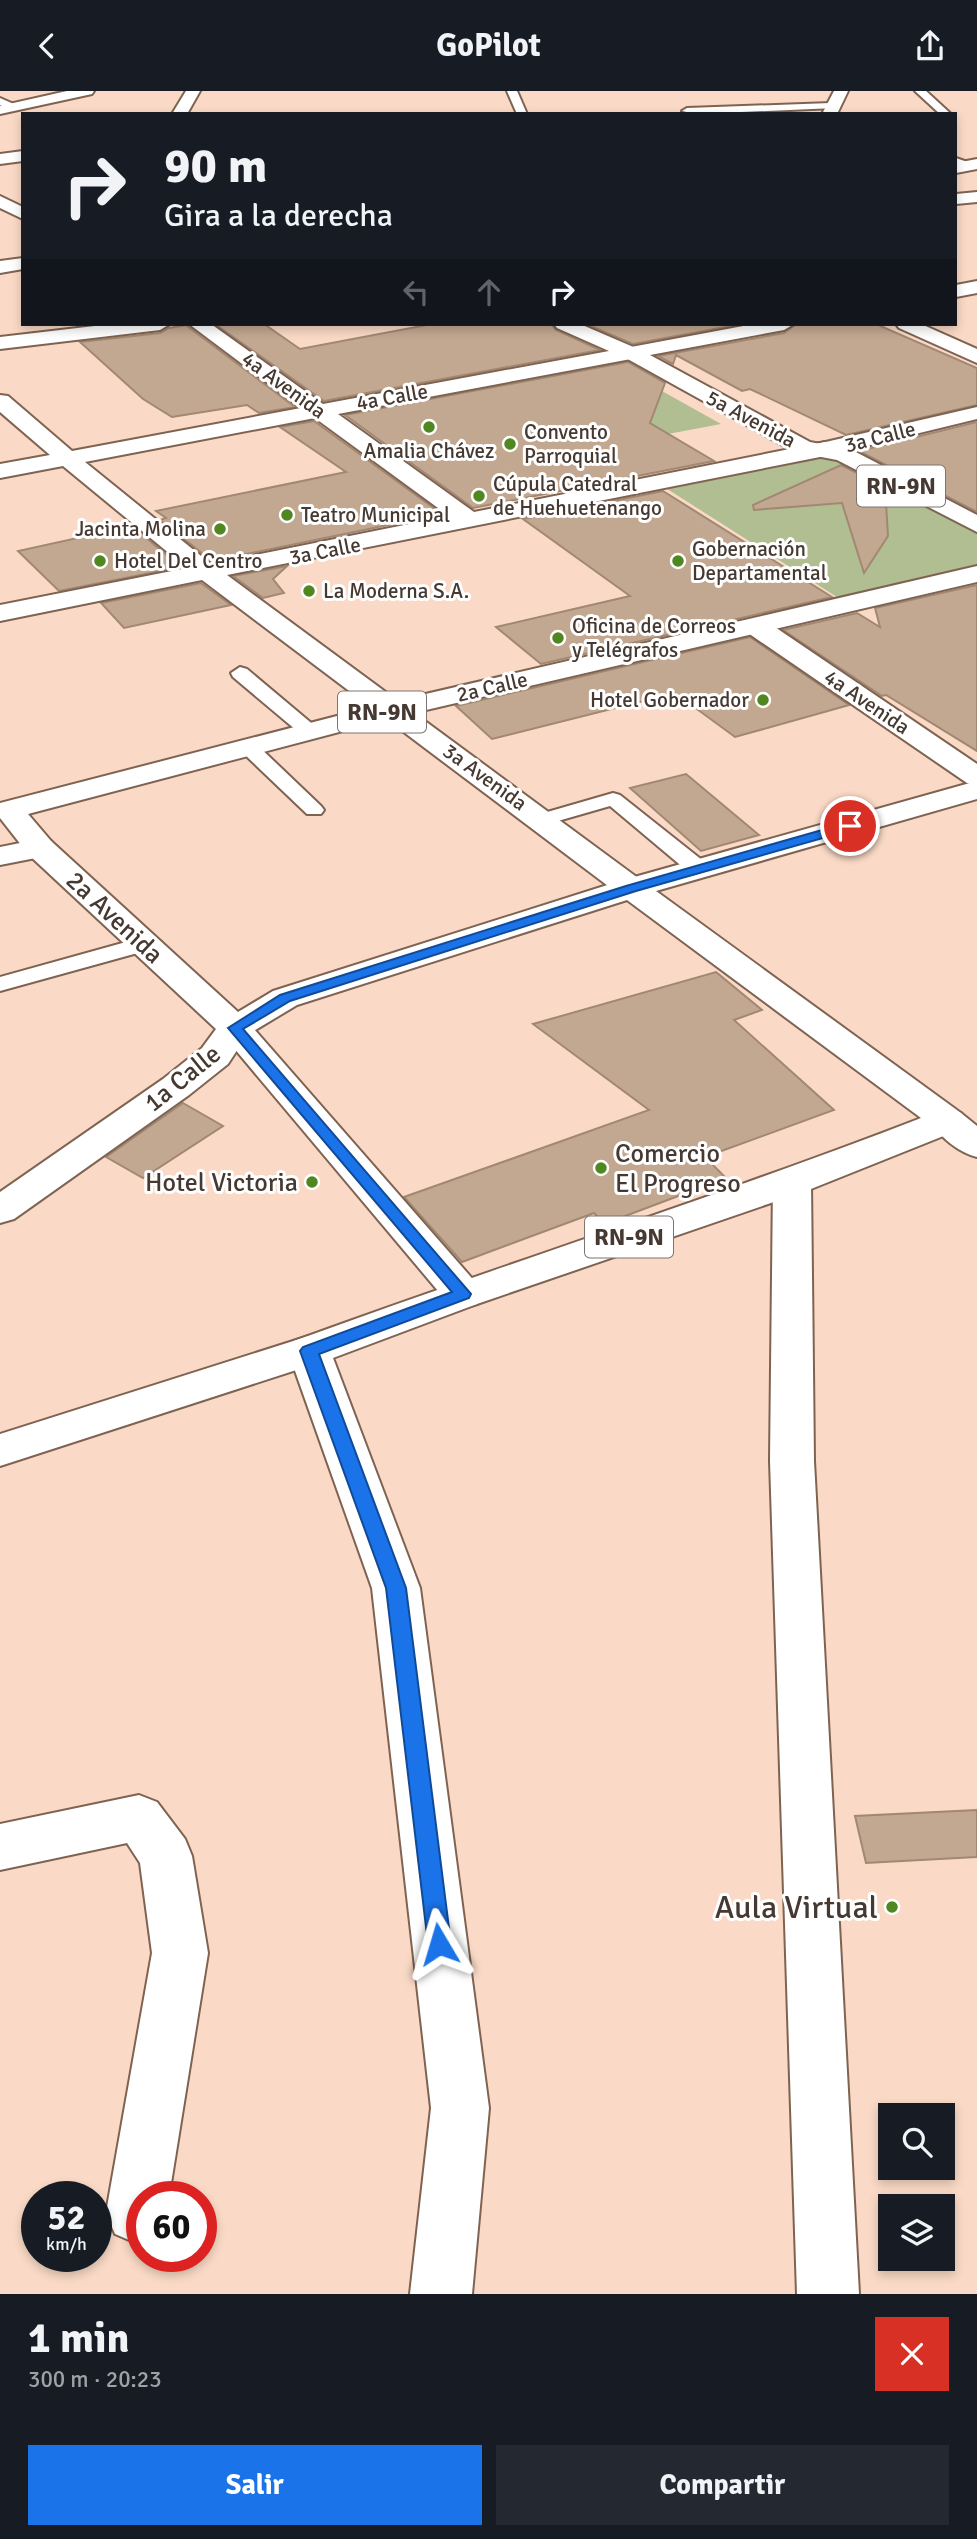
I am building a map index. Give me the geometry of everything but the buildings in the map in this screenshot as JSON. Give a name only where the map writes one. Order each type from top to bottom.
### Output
[{"type":"street","points":[[4,106],[87,91]]},
{"type":"street","points":[[180,112],[194,91]]},
{"type":"street","points":[[830,110],[841,91]]},
{"type":"street","points":[[0,159],[21,156]]},
{"type":"street","points":[[957,199],[977,197]]},
{"type":"street","points":[[0,201],[21,213]]},
{"type":"street","points":[[0,267],[21,263]]},
{"type":"street","points":[[957,291],[977,287]]},
{"type":"street","points":[[0,343],[142,326]]},
{"type":"street","name":"4a Avenida","points":[[202,326],[471,521]]},
{"type":"street","name":"5a Avenida","points":[[569,326],[631,353],[803,447],[825,449],[844,456],[977,525]]},
{"type":"street","name":"4a Calle","points":[[0,471],[773,326]]},
{"type":"street","points":[[910,326],[977,357]]},
{"type":"street","name":"3a Avenida","points":[[0,401],[209,574],[963,1133]]},
{"type":"street","name":"3a Calle","points":[[0,613],[649,486],[825,449],[977,413]]},
{"type":"street","name":"2a Calle","points":[[4,805],[390,710],[977,574]]},
{"type":"street","name":"4a Avenida","points":[[757,627],[977,777]]},
{"type":"street","name":"1a Calle","points":[[0,1210],[176,1087],[215,1056],[235,1028],[285,998],[631,888],[977,790]]},
{"type":"street","name":"2a Avenida","points":[[4,805],[40,848],[235,1028]]},
{"type":"street","points":[[0,856],[40,848]]},
{"type":"street","points":[[235,1028],[463,1294]]},
{"type":"street","name":"RN-9N","points":[[309,1351],[463,1294],[792,1182],[963,1133]]},
{"type":"street","points":[[792,1182],[792,1461],[828,2294]]},
{"type":"street","points":[[0,1450],[309,1351],[396,1588],[460,2108],[441,2294]]},
{"type":"street","points":[[0,1847],[139,1818],[166,1856],[180,1953],[141,2181]]},
{"type":"lane","points":[[512,91],[521,112]]},
{"type":"lane","points":[[920,91],[944,112]]},
{"type":"lane","points":[[687,111],[830,110]]},
{"type":"lane","points":[[240,673],[309,731]]},
{"type":"lane","points":[[248,747],[314,810]]},
{"type":"lane","points":[[544,820],[613,799],[699,869]]},
{"type":"lane","points":[[0,984],[144,944]]},
{"type":"path","points":[[649,486],[838,608]]},
{"type":"green space","points":[[610,362],[721,424],[652,437],[550,373]]},
{"type":"green space","points":[[821,452],[977,530],[977,564],[840,599],[661,485]]},
{"type":"place","name":"Amalia Chávez","points":[[429,427]]},
{"type":"place","name":"Convento Parroquial","points":[[510,444]]},
{"type":"place","name":"Cúpula Catedral de Huehuetenango","points":[[479,496]]},
{"type":"place","name":"Teatro Municipal","points":[[287,515]]},
{"type":"place","name":"Jacinta Molina","points":[[220,529]]},
{"type":"place","name":"Hotel Del Centro","points":[[100,561]]},
{"type":"place","name":"Gobernación Departamental","points":[[678,561]]},
{"type":"place","name":"La Moderna S.A.","points":[[309,591]]},
{"type":"place","name":"Oficina de Correos y Telégrafos","points":[[558,638]]},
{"type":"place","name":"Hotel Gobernador","points":[[763,700]]},
{"type":"place","name":"Comercio El Progreso","points":[[601,1168]]},
{"type":"place","name":"Hotel Victoria","points":[[312,1182]]},
{"type":"place","name":"Aula Virtual","points":[[892,1907]]},
{"type":"route","points":[[439,1944],[396,1588],[309,1351],[463,1294],[235,1028],[285,998],[631,888],[850,826]]}]
